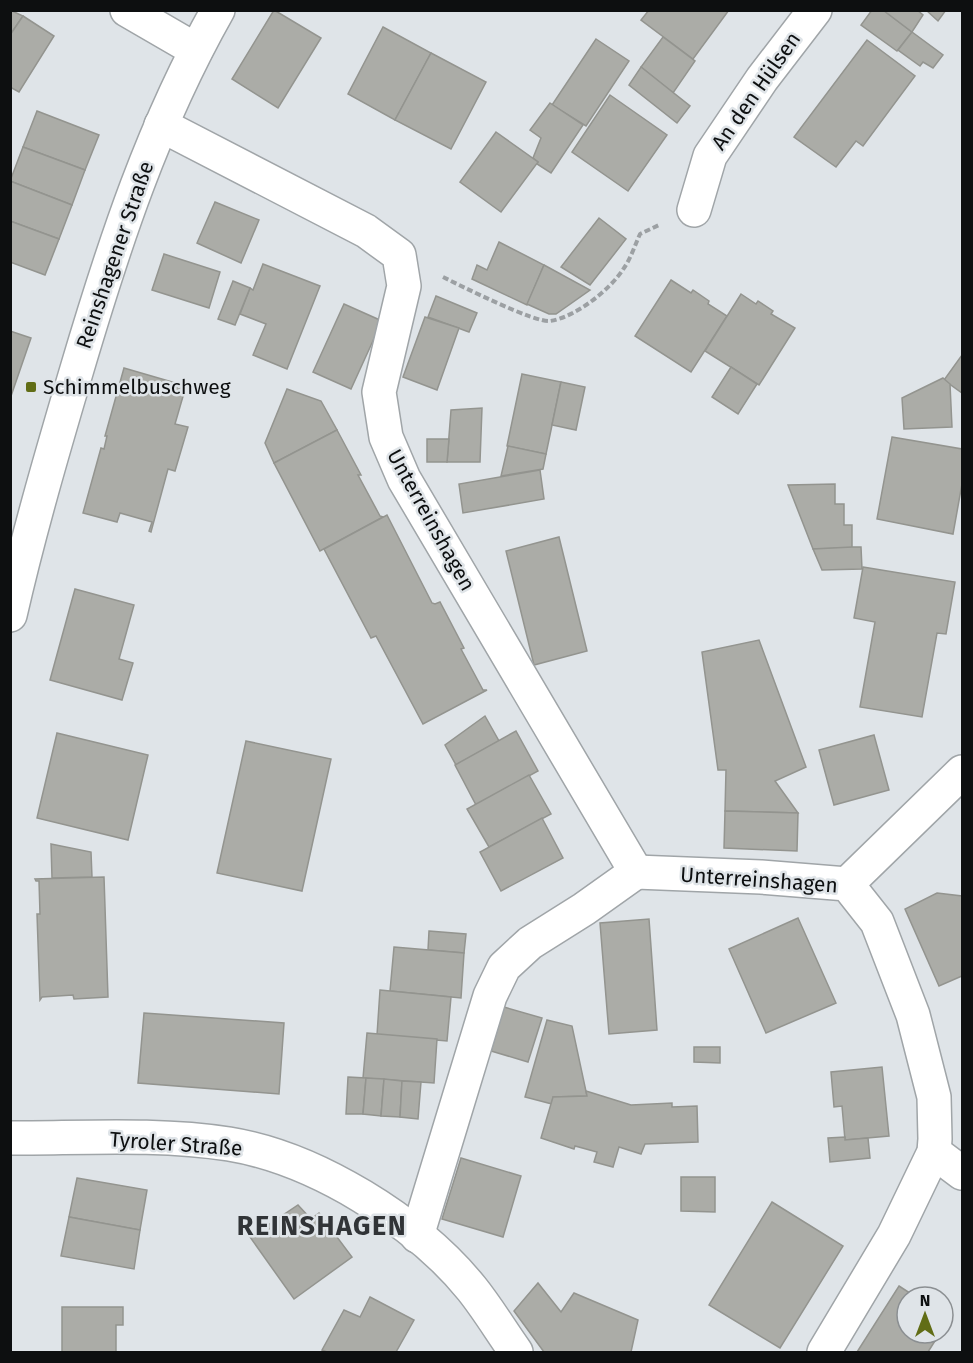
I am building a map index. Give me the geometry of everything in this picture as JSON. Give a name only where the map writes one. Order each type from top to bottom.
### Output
[{"type":"street","points":[[127,10],[196,50]]},
{"type":"street","name":"Reinshagener Straße","points":[[10,615],[50,463],[103,282],[134,190],[196,50],[218,10]]},
{"type":"street","name":"An den Hülsen","points":[[694,210],[710,156],[762,79],[814,10]]},
{"type":"street","points":[[161,125],[366,231],[399,255]]},
{"type":"street","name":"Unterreinshagen","points":[[399,255],[404,286],[379,392],[386,437],[404,479],[636,872],[761,877],[847,884],[877,922],[914,1015],[934,1097],[936,1139],[934,1152],[894,1235],[824,1353]]},
{"type":"street","points":[[847,884],[963,772]]},
{"type":"street","points":[[417,1236],[490,996],[504,967],[530,943],[584,909],[636,872]]},
{"type":"street","name":"Tyroler Straße","points":[[10,1138],[163,1138],[230,1144],[262,1151],[319,1173],[375,1206],[417,1236],[446,1261],[472,1289],[516,1353]]},
{"type":"street","points":[[934,1152],[963,1173]]},
{"type":"path","points":[[399,255],[479,295],[549,322],[581,309],[604,291],[624,268],[631,254]]},
{"type":"building","points":[[10,10],[23,16],[10,35]]},
{"type":"building","points":[[274,10],[321,38],[278,108],[232,79]]},
{"type":"building","points":[[649,10],[729,10],[693,59],[641,20]]},
{"type":"building","points":[[872,10],[883,10],[912,32],[897,51],[861,25]]},
{"type":"building","points":[[883,10],[917,10],[923,15],[912,32]]},
{"type":"building","points":[[926,10],[946,10],[938,21]]},
{"type":"building","points":[[23,16],[54,36],[19,92],[10,87],[10,35]]},
{"type":"building","points":[[383,27],[431,53],[395,120],[348,94]]},
{"type":"building","points":[[912,32],[943,55],[933,68],[923,62],[920,66],[898,50]]},
{"type":"building","points":[[663,37],[695,61],[673,93],[641,67]]},
{"type":"building","points":[[596,39],[629,61],[586,126],[552,105]]},
{"type":"building","points":[[867,40],[915,76],[863,146],[856,141],[836,167],[794,137]]},
{"type":"building","points":[[431,53],[486,82],[451,149],[395,120]]},
{"type":"building","points":[[641,67],[690,106],[677,123],[629,85]]},
{"type":"building","points":[[610,95],[667,135],[628,191],[572,152]]},
{"type":"building","points":[[550,103],[583,125],[551,173],[537,164],[538,162],[533,158],[541,138],[530,130]]},
{"type":"building","points":[[37,111],[99,135],[85,170],[23,147]]},
{"type":"building","points":[[496,132],[538,162],[501,212],[460,182]]},
{"type":"building","points":[[23,147],[85,170],[72,205],[10,181]]},
{"type":"building","points":[[10,181],[72,205],[59,239],[10,221]]},
{"type":"building","points":[[215,202],[259,220],[241,263],[197,243]]},
{"type":"building","points":[[599,218],[626,239],[590,285],[561,267]]},
{"type":"building","points":[[10,221],[59,239],[45,275],[10,262]]},
{"type":"building","points":[[499,242],[544,265],[527,305],[472,279],[477,265],[487,270]]},
{"type":"building","points":[[164,254],[220,272],[209,308],[152,290]]},
{"type":"building","points":[[263,264],[320,286],[287,369],[253,355],[266,324],[240,314]]},
{"type":"building","points":[[544,265],[590,290],[556,314],[549,314],[527,304]]},
{"type":"building","points":[[671,280],[691,293],[693,290],[709,301],[708,304],[727,316],[691,372],[635,336]]},
{"type":"building","points":[[233,281],[250,288],[235,325],[218,319]]},
{"type":"building","points":[[741,294],[756,304],[758,301],[773,311],[771,314],[795,328],[759,385],[705,351]]},
{"type":"building","points":[[436,296],[477,313],[469,332],[428,317]]},
{"type":"building","points":[[344,304],[382,321],[351,389],[313,372]]},
{"type":"building","points":[[425,317],[459,328],[437,390],[403,377]]},
{"type":"building","points":[[10,331],[31,338],[10,399]]},
{"type":"building","points":[[962,355],[962,393],[944,380]]},
{"type":"building","points":[[731,367],[757,384],[738,414],[712,397]]},
{"type":"building","points":[[124,368],[186,386],[175,424],[188,427],[175,471],[168,469],[151,532],[149,531],[152,522],[120,513],[117,522],[83,513],[101,448],[104,449],[107,436],[105,436]]},
{"type":"building","points":[[522,374],[561,382],[546,454],[507,446]]},
{"type":"building","points":[[943,378],[950,384],[952,427],[904,429],[902,398]]},
{"type":"building","points":[[561,382],[585,387],[576,430],[552,425]]},
{"type":"building","points":[[287,389],[321,401],[337,430],[274,463],[265,443]]},
{"type":"building","points":[[482,408],[480,462],[447,462],[451,410]]},
{"type":"building","points":[[337,430],[361,475],[358,475],[380,516],[383,517],[320,551],[274,463]]},
{"type":"building","points":[[892,437],[962,449],[962,484],[953,534],[877,519]]},
{"type":"building","points":[[427,439],[449,439],[447,462],[427,462]]},
{"type":"building","points":[[508,446],[546,454],[543,469],[501,476]]},
{"type":"building","points":[[540,470],[544,499],[463,513],[459,484]]},
{"type":"building","points":[[835,484],[835,504],[844,504],[844,525],[852,525],[852,548],[813,549],[788,485]]},
{"type":"building","points":[[387,515],[432,603],[440,602],[464,648],[461,649],[483,690],[487,690],[423,724],[376,636],[371,638],[324,549]]},
{"type":"building","points":[[559,537],[587,651],[534,665],[506,551]]},
{"type":"building","points":[[861,547],[862,569],[822,570],[813,549]]},
{"type":"building","points":[[863,567],[955,582],[946,634],[937,633],[922,717],[860,707],[875,622],[854,618]]},
{"type":"building","points":[[75,589],[134,605],[119,659],[133,663],[122,700],[50,680]]},
{"type":"building","points":[[759,640],[806,767],[775,781],[798,813],[725,811],[726,770],[718,770],[702,652]]},
{"type":"building","points":[[485,716],[499,741],[456,765],[445,745]]},
{"type":"building","points":[[516,731],[538,771],[476,805],[455,765]]},
{"type":"building","points":[[57,733],[148,755],[128,840],[37,818]]},
{"type":"building","points":[[874,735],[889,790],[834,805],[819,750]]},
{"type":"building","points":[[246,741],[331,759],[302,891],[217,873]]},
{"type":"building","points":[[529,775],[551,814],[489,847],[467,809]]},
{"type":"building","points":[[725,811],[798,813],[797,851],[724,848]]},
{"type":"building","points":[[542,818],[563,858],[501,891],[480,852]]},
{"type":"building","points":[[51,844],[91,852],[92,877],[52,878]]},
{"type":"building","points":[[104,877],[108,997],[74,999],[73,995],[42,997],[40,1000],[37,914],[40,914],[39,881],[35,879]]},
{"type":"building","points":[[937,893],[962,896],[962,976],[939,986],[905,909]]},
{"type":"building","points":[[798,918],[836,1003],[766,1033],[729,949]]},
{"type":"building","points":[[649,919],[657,1030],[609,1034],[600,923]]},
{"type":"building","points":[[429,931],[466,934],[464,953],[428,950]]},
{"type":"building","points":[[394,947],[464,953],[461,998],[390,991]]},
{"type":"building","points":[[380,990],[451,997],[447,1041],[377,1035]]},
{"type":"building","points":[[504,1007],[542,1018],[528,1062],[491,1051]]},
{"type":"building","points":[[144,1013],[284,1023],[279,1094],[138,1083]]},
{"type":"building","points":[[547,1020],[572,1026],[587,1096],[553,1097],[552,1104],[525,1097]]},
{"type":"building","points":[[367,1033],[437,1039],[434,1083],[363,1078]]},
{"type":"building","points":[[694,1047],[720,1047],[720,1063],[694,1062]]},
{"type":"building","points":[[882,1067],[889,1136],[845,1140],[842,1106],[834,1107],[831,1072]]},
{"type":"building","points":[[348,1077],[366,1078],[363,1114],[346,1114]]},
{"type":"building","points":[[366,1078],[384,1079],[381,1116],[363,1114]]},
{"type":"building","points":[[384,1079],[402,1081],[400,1117],[381,1116]]},
{"type":"building","points":[[402,1081],[421,1082],[418,1119],[400,1117]]},
{"type":"building","points":[[586,1091],[631,1105],[672,1103],[672,1107],[697,1106],[698,1142],[645,1144],[641,1154],[619,1147],[613,1167],[594,1162],[597,1152],[575,1146],[574,1149],[541,1138],[553,1097],[587,1096]]},
{"type":"building","points":[[845,1137],[845,1140],[868,1138],[870,1158],[830,1162],[828,1138]]},
{"type":"building","points":[[461,1158],[521,1176],[503,1237],[442,1219]]},
{"type":"building","points":[[681,1177],[715,1177],[715,1212],[681,1211]]},
{"type":"building","points":[[77,1178],[147,1190],[140,1230],[69,1217]]},
{"type":"building","points":[[772,1202],[843,1246],[780,1348],[709,1305]]},
{"type":"building","points":[[298,1205],[311,1219],[319,1213],[352,1257],[294,1299],[250,1237]]},
{"type":"building","points":[[69,1217],[140,1230],[134,1269],[61,1256]]},
{"type":"building","points":[[538,1283],[561,1312],[574,1293],[638,1320],[631,1352],[544,1352],[514,1311]]},
{"type":"building","points":[[895,1292],[895,1345],[932,1345],[928,1352],[857,1352]]},
{"type":"building","points":[[370,1297],[414,1320],[396,1352],[327,1352],[322,1350],[344,1310],[360,1317]]},
{"type":"building","points":[[62,1307],[123,1307],[123,1325],[116,1325],[116,1352],[62,1352]]},
{"type":"place","name":"Schimmelbuschweg","points":[[31,387]]},
{"type":"district","name":"REINSHAGEN","points":[[322,1226]]}]
